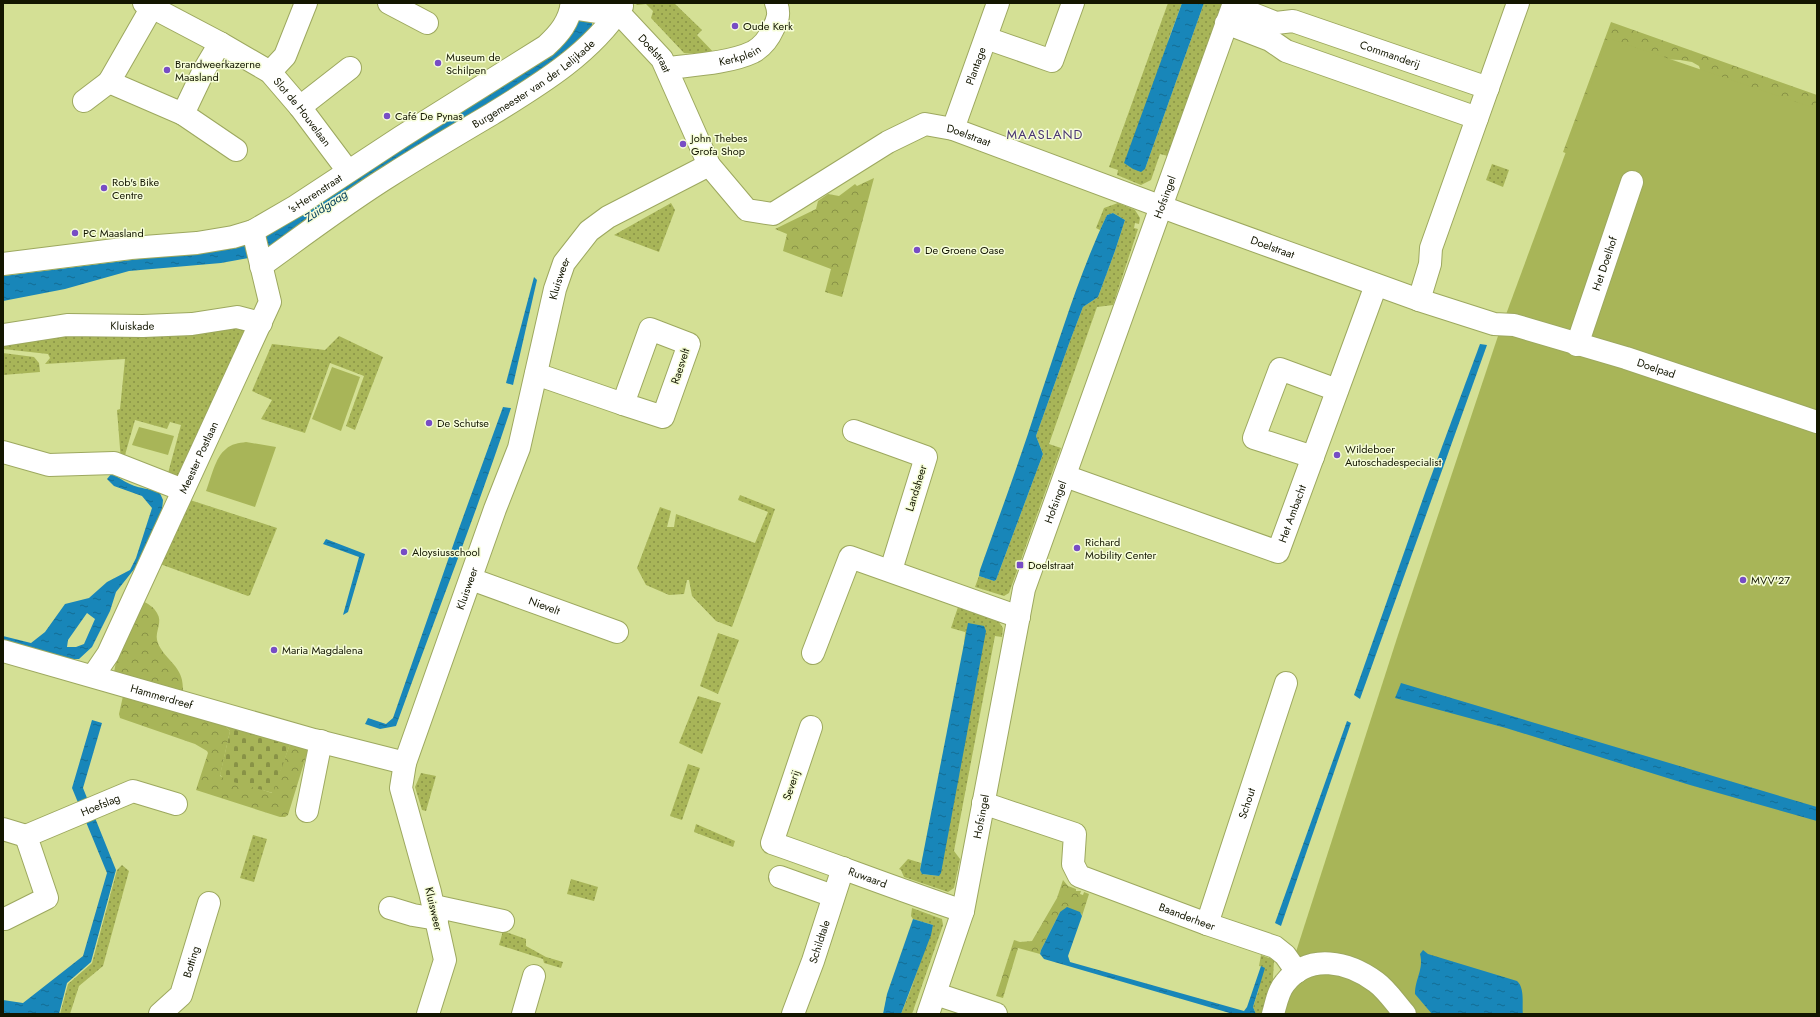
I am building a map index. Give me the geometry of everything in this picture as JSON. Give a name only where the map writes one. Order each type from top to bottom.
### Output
[{"type":"street","points":[[270,72],[285,56],[306,3]]},
{"type":"street","points":[[389,3],[428,23]]},
{"type":"street","name":"Kerkplein","points":[[668,68],[723,60],[752,52],[769,36],[776,24],[779,11],[776,3]]},
{"type":"street","name":"Plantage","points":[[953,129],[998,3]]},
{"type":"street","points":[[986,38],[1052,61],[1073,3]]},
{"type":"street","points":[[1418,300],[1430,264],[1431,248],[1518,3]]},
{"type":"street","points":[[84,101],[109,82],[148,4]]},
{"type":"street","name":"Slot de Houvelaan","points":[[148,4],[270,72],[300,107],[348,171]]},
{"type":"street","points":[[574,6],[615,10]]},
{"type":"street","name":"'s-Herenstraat","points":[[3,264],[131,248],[197,243],[254,234],[348,171],[546,46],[558,35],[567,22],[574,6]]},
{"type":"street","name":"Doelstraat","points":[[615,10],[662,59],[668,68],[709,165],[746,210],[773,214],[888,142],[925,124],[953,129],[1376,285],[1494,324]]},
{"type":"street","name":"Burgemeester van der Lelijkade","points":[[261,262],[389,176],[542,84],[591,42],[615,10]]},
{"type":"street","points":[[1231,11],[1286,51],[1477,118]]},
{"type":"street","name":"Commanderij","points":[[1231,11],[1276,23],[1293,21],[1488,88]]},
{"type":"street","name":"Hofsingel","points":[[928,1014],[963,911],[1019,617],[1031,568],[1231,11]]},
{"type":"street","points":[[1286,51],[1282,36],[1286,26],[1293,21]]},
{"type":"street","points":[[183,114],[204,70],[220,43]]},
{"type":"street","points":[[300,107],[350,68]]},
{"type":"street","points":[[109,82],[183,114],[236,150]]},
{"type":"street","name":"Kluisweer","points":[[428,1014],[445,960],[435,912],[401,788],[406,763],[470,579],[519,448],[555,289],[564,263],[576,246],[590,231],[608,217],[709,165]]},
{"type":"street","name":"Het Doelhof","points":[[1577,345],[1632,182]]},
{"type":"street","name":"Meester Postlaan","points":[[93,676],[108,654],[211,427],[270,302],[254,234]]},
{"type":"street","name":"Het Ambacht","points":[[1065,476],[1278,552],[1376,285]]},
{"type":"street","name":"Kluiskade","points":[[3,335],[67,324],[143,326],[192,324],[237,316],[261,323]]},
{"type":"street","name":"Doelpad","points":[[1494,324],[1514,325],[1577,345],[1626,358],[1817,422]]},
{"type":"street","points":[[1313,457],[1254,438],[1280,369],[1337,390]]},
{"type":"street","points":[[536,374],[623,404]]},
{"type":"street","name":"Landsheer","points":[[854,431],[926,457],[890,570]]},
{"type":"street","points":[[3,452],[49,465],[114,463],[183,490]]},
{"type":"street","points":[[814,653],[850,557],[1019,617]]},
{"type":"street","name":"Nievelt","points":[[470,579],[617,632]]},
{"type":"street","name":"Hammerdreef","points":[[3,651],[317,740],[406,763]]},
{"type":"street","name":"Schout","points":[[1207,924],[1286,683]]},
{"type":"street","name":"Severij","points":[[772,843],[811,727]]},
{"type":"street","points":[[307,811],[317,740]]},
{"type":"street","name":"Hoefslag","points":[[26,836],[133,791],[176,804]]},
{"type":"street","name":"Baanderheer","points":[[983,803],[1074,834],[1073,864],[1079,876],[1207,924],[1275,947],[1285,955],[1297,972]]},
{"type":"street","points":[[3,829],[26,836],[47,898],[5,919]]},
{"type":"street","name":"Ruwaard","points":[[772,843],[963,911]]},
{"type":"street","name":"Schildtale","points":[[793,1014],[843,868]]},
{"type":"street","points":[[780,877],[833,896]]},
{"type":"street","name":"Botting","points":[[160,1014],[181,994],[209,902]]},
{"type":"street","points":[[390,908],[413,915],[435,912],[503,921]]},
{"type":"street","points":[[1273,1014],[1277,999],[1285,983],[1297,972],[1321,963],[1333,963],[1351,968],[1378,983],[1405,1014]]},
{"type":"street","points":[[523,1014],[534,976]]},
{"type":"street","points":[[936,994],[988,1013]]},
{"type":"green space","points":[[635,3],[674,3],[702,30],[697,35],[717,56],[684,53],[651,18],[653,11],[646,4],[637,5]]},
{"type":"green space","points":[[1168,3],[1182,3],[1169,38],[1145,169],[1204,3],[1226,3],[1168,156],[1160,154],[1151,180],[1141,185],[1117,175],[1118,170],[1109,167]]},
{"type":"green space","points":[[1611,22],[1817,95],[1817,118],[1702,76],[1699,66],[1692,62],[1660,59],[1568,154],[1563,152]]},
{"type":"green space","points":[[1608,38],[1817,109],[1817,1014],[1276,1014],[1398,635],[1498,336]]},
{"type":"green space","points":[[1492,164],[1509,170],[1503,187],[1486,180]]},
{"type":"green space","points":[[874,178],[842,297],[825,292],[831,269],[783,251],[787,234],[775,229],[816,209],[818,201],[828,194],[839,196],[855,184],[857,186]]},
{"type":"green space","points":[[671,203],[675,210],[659,252],[614,235]]},
{"type":"green space","points":[[1118,203],[1135,210],[1140,218],[1139,224],[1135,223],[1134,228],[1138,229],[1113,305],[1097,307],[1049,444],[1061,448],[1009,593],[1004,596],[975,587],[979,576],[994,581],[996,580],[1043,454],[1036,436],[1083,307],[1098,297],[1125,220],[1113,213],[1107,215],[1100,230],[1096,228],[1104,208]]},
{"type":"green space","points":[[235,323],[247,331],[181,477],[167,477],[181,425],[170,422],[167,429],[135,420],[123,462],[121,461],[117,410],[120,409],[125,359],[45,364],[50,358],[48,354],[3,349],[3,340]]},
{"type":"green space","points":[[339,336],[383,357],[355,430],[346,426],[364,376],[330,363],[305,433],[261,419],[272,400],[252,391],[272,344],[325,350]]},
{"type":"green space","points":[[3,353],[34,357],[39,363],[40,372],[3,375]]},
{"type":"green space","points":[[332,367],[360,377],[341,431],[312,419]]},
{"type":"green space","points":[[139,427],[174,436],[168,455],[132,445]]},
{"type":"green space","points":[[246,442],[276,447],[255,507],[206,491],[216,463],[222,453],[228,447]]},
{"type":"green space","points":[[740,495],[775,509],[732,627],[716,621],[692,596],[689,580],[687,580],[684,594],[669,595],[646,585],[637,568],[660,507],[671,511],[667,527],[674,527],[676,514],[755,543],[768,512],[738,500]]},
{"type":"green space","points":[[190,500],[277,528],[250,595],[248,596],[160,564]]},
{"type":"green space","points":[[143,601],[153,607],[159,616],[157,640],[162,651],[180,674],[183,695],[114,672],[117,657]]},
{"type":"green space","points":[[958,607],[999,622],[1003,628],[1002,637],[995,636],[954,851],[960,859],[954,888],[948,892],[904,877],[899,869],[908,859],[921,863],[920,870],[922,874],[939,876],[966,625],[965,632],[951,628]]},
{"type":"green space","points":[[718,633],[739,640],[718,694],[700,686]]},
{"type":"green space","points":[[123,696],[225,726],[230,731],[220,776],[272,793],[290,744],[308,750],[288,815],[285,817],[280,817],[196,790],[208,753],[207,751],[195,744],[120,718],[119,714]]},
{"type":"green space","points":[[698,696],[721,703],[702,754],[679,743]]},
{"type":"green space","points":[[225,726],[290,744],[273,793],[226,780],[220,775],[230,731]]},
{"type":"green space","points":[[688,764],[700,768],[682,820],[670,816]]},
{"type":"green space","points":[[421,773],[436,776],[426,811],[422,810],[415,787]]},
{"type":"green space","points":[[696,824],[735,841],[733,847],[694,832]]},
{"type":"green space","points":[[253,835],[267,839],[254,882],[240,878]]},
{"type":"green space","points":[[122,865],[129,871],[103,966],[79,986],[70,1014],[60,1014],[68,984],[92,963],[117,870]]},
{"type":"green space","points":[[571,879],[598,887],[594,901],[567,894]]},
{"type":"green space","points":[[1063,880],[1068,886],[1076,889],[1076,891],[1081,891],[1080,894],[1083,895],[1084,892],[1089,894],[1082,916],[1081,913],[1060,912],[1040,954],[1018,948],[1003,998],[996,996],[1014,940],[1020,942],[1032,941],[1057,898]]},
{"type":"green space","points":[[912,908],[942,919],[943,925],[912,1014],[901,1014],[933,925],[913,919],[911,916]]},
{"type":"green space","points":[[503,931],[526,939],[526,946],[546,957],[563,962],[561,968],[544,963],[543,959],[499,945]]},
{"type":"green space","points":[[1261,955],[1274,960],[1272,995],[1268,1014],[1256,1014],[1253,1007],[1258,992],[1263,967],[1259,966]]},
{"type":"water","points":[[1182,3],[1204,3],[1145,169],[1141,172],[1124,163]]},
{"type":"water","name":"Zuidgaag","points":[[581,14],[592,16],[592,26],[564,58],[254,257],[221,263],[129,271],[65,289],[3,301],[3,276],[203,251],[236,245]]},
{"type":"water","points":[[1113,213],[1125,220],[1098,297],[1083,307],[1036,436],[1043,454],[996,580],[994,581],[979,576],[1079,283],[1107,215]]},
{"type":"water","points":[[534,277],[537,280],[513,385],[506,383]]},
{"type":"water","points":[[1480,344],[1487,345],[1360,699],[1354,695],[1426,490]]},
{"type":"water","points":[[503,407],[511,408],[498,448],[396,726],[380,729],[365,724],[368,718],[386,724],[393,718]]},
{"type":"water","points":[[112,473],[134,486],[159,491],[163,500],[162,511],[135,568],[116,592],[110,611],[92,647],[79,659],[58,659],[3,642],[3,636],[31,643],[45,632],[65,604],[89,598],[107,582],[130,570],[136,558],[152,508],[142,496],[114,486],[107,479]],"holes":[[[87,613],[95,619],[84,644],[76,647],[67,647],[68,640]]]},
{"type":"water","points":[[326,539],[365,554],[348,612],[343,615],[359,557],[323,544]]},
{"type":"water","points":[[968,623],[984,626],[986,631],[941,873],[939,876],[922,874],[920,870]]},
{"type":"water","points":[[1401,683],[1817,807],[1817,821],[1690,785],[1506,728],[1395,698]]},
{"type":"water","points":[[92,720],[102,723],[83,788],[116,870],[91,962],[67,983],[59,1014],[4,1014],[3,1000],[23,1003],[83,956],[107,873],[72,788]]},
{"type":"water","points":[[1347,721],[1351,723],[1281,926],[1275,923]]},
{"type":"water","points":[[1067,907],[1080,912],[1082,916],[1068,956],[1070,962],[1244,1011],[1247,1007],[1261,966],[1265,968],[1253,1007],[1256,1014],[1233,1014],[1044,959],[1040,954],[1041,950],[1060,912]]},
{"type":"water","points":[[913,919],[933,925],[931,935],[901,1014],[883,1014],[887,994]]},
{"type":"water","points":[[1423,950],[1428,954],[1517,981],[1520,984],[1523,996],[1523,1014],[1432,1014],[1415,994],[1421,964],[1420,954]]},
{"type":"place","name":"Oude Kerk","points":[[735,26]]},
{"type":"place","name":"Museum de Schilpen","points":[[438,63]]},
{"type":"place","name":"Brandweerkazerne Maasland","points":[[167,70]]},
{"type":"place","name":"Café De Pynas","points":[[387,116]]},
{"type":"place","name":"John Thebes Grofa Shop","points":[[683,144]]},
{"type":"place","name":"Rob's Bike Centre","points":[[104,188]]},
{"type":"place","name":"PC Maasland","points":[[75,233]]},
{"type":"place","name":"De Groene Oase","points":[[917,250]]},
{"type":"place","name":"De Schutse","points":[[429,423]]},
{"type":"place","name":"Wildeboer Autoschadespecialist","points":[[1337,455]]},
{"type":"place","name":"Richard Mobility Center","points":[[1077,548]]},
{"type":"place","name":"Aloysiusschool","points":[[404,552]]},
{"type":"place","name":"Doelstraat","points":[[1020,565]]},
{"type":"place","name":"MVV'27","points":[[1743,580]]},
{"type":"place","name":"Maria Magdalena","points":[[274,650]]},
{"type":"district","name":"MAASLAND","points":[[1045,134]]}]
